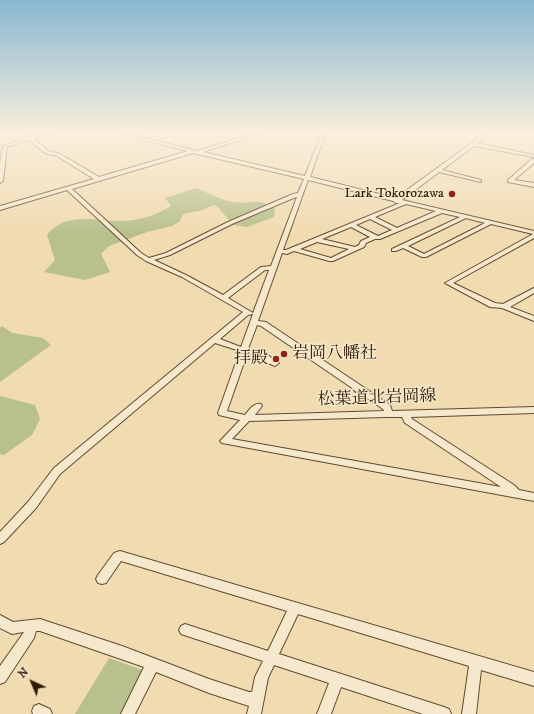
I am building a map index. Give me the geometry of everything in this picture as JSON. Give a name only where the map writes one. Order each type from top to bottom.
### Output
[{"type":"street","points":[[0,181],[1,167]]},
{"type":"street","points":[[79,167],[98,179]]},
{"type":"street","points":[[0,208],[139,167]]},
{"type":"street","points":[[257,167],[534,235]]},
{"type":"street","points":[[244,351],[256,314],[310,167]]},
{"type":"street","points":[[396,201],[442,167]]},
{"type":"street","points":[[523,167],[510,181],[534,185]]},
{"type":"street","points":[[438,170],[479,182]]},
{"type":"street","points":[[68,188],[139,254],[148,260],[184,276],[247,312],[256,314]]},
{"type":"street","points":[[148,260],[168,254],[230,223],[295,195],[300,195]]},
{"type":"street","points":[[279,251],[287,252],[404,203]]},
{"type":"street","points":[[294,249],[329,260],[362,246],[363,242],[375,237],[378,238],[440,211]]},
{"type":"street","points":[[370,217],[397,230]]},
{"type":"street","points":[[394,250],[464,217]]},
{"type":"street","points":[[404,246],[424,256],[489,223]]},
{"type":"street","points":[[351,225],[375,237]]},
{"type":"street","points":[[534,235],[448,283],[493,305],[503,306],[534,319]]},
{"type":"street","points":[[317,240],[355,249]]},
{"type":"street","points":[[223,298],[263,268],[273,268]]},
{"type":"street","points":[[503,306],[508,305],[534,290]]},
{"type":"street","points":[[0,539],[32,505],[57,471],[247,312]]},
{"type":"street","points":[[254,322],[263,324],[387,407],[388,415]]},
{"type":"street","points":[[215,340],[266,358],[275,363]]},
{"type":"street","name":"松葉道北岩岡線","points":[[244,351],[222,413],[245,418],[534,410]]},
{"type":"street","points":[[258,406],[245,418],[225,441],[534,498]]},
{"type":"street","points":[[405,414],[408,421],[510,488],[516,494]]},
{"type":"street","points":[[102,579],[118,556],[120,556],[534,679]]},
{"type":"street","points":[[254,714],[262,677],[295,608]]},
{"type":"street","points":[[0,621],[12,628],[40,625],[105,646],[152,665],[249,699],[257,698]]},
{"type":"street","points":[[0,677],[30,634],[31,625]]},
{"type":"street","points":[[184,630],[444,714]]},
{"type":"street","points":[[469,714],[476,662]]},
{"type":"street","points":[[128,714],[152,665]]},
{"type":"street","points":[[324,714],[336,679]]},
{"type":"green space","points":[[196,188],[228,201],[239,203],[258,202],[269,205],[275,209],[274,217],[247,227],[233,225],[218,207],[214,205],[199,211],[183,214],[180,221],[172,226],[147,232],[109,246],[101,254],[110,272],[85,280],[44,272],[55,260],[47,235],[63,222],[83,219],[124,221],[142,218],[160,212],[171,206],[165,198]]},
{"type":"green space","points":[[2,326],[12,333],[43,338],[51,345],[0,382],[0,328]]},
{"type":"green space","points":[[0,396],[35,405],[40,419],[32,435],[4,455],[0,454]]},
{"type":"green space","points":[[109,658],[145,671],[123,714],[75,714]]},
{"type":"place","name":"Lark Tokorozawa","points":[[452,194]]},
{"type":"place","name":"岩岡八幡社","points":[[284,354]]},
{"type":"place","name":"拝殿","points":[[276,359]]}]
